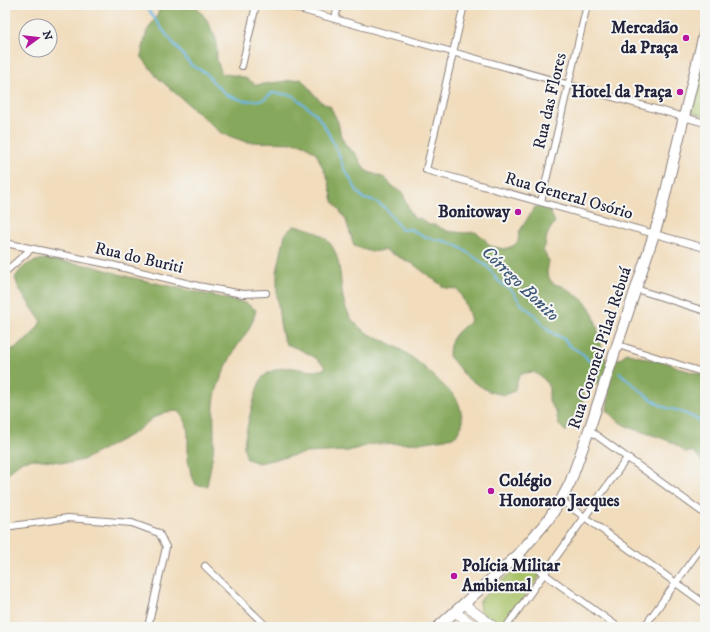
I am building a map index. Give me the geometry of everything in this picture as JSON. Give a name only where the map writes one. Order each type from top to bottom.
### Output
[{"type":"main road","name":"Rua Coronel Pilad Rebuá","points":[[438,627],[518,555],[548,520],[561,500],[578,464],[660,216],[705,30]]},
{"type":"street","points":[[242,66],[256,5]]},
{"type":"street","points":[[285,5],[705,123]]},
{"type":"street","points":[[335,19],[338,5]]},
{"type":"street","points":[[453,52],[464,5]]},
{"type":"street","name":"Rua das Flores","points":[[541,202],[587,5]]},
{"type":"street","name":"Rua General Osório","points":[[453,52],[426,170],[705,248]]},
{"type":"street","name":"Rua do Buriti","points":[[5,243],[112,264],[198,286],[243,294],[266,293]]},
{"type":"street","points":[[5,272],[31,249]]},
{"type":"street","points":[[636,289],[705,311]]},
{"type":"street","points":[[618,345],[705,374]]},
{"type":"street","points":[[590,430],[705,514]]},
{"type":"street","points":[[506,627],[627,458]]},
{"type":"street","points":[[561,500],[705,604]]},
{"type":"street","points":[[5,527],[68,518],[132,523],[159,533],[166,546],[148,627]]},
{"type":"street","points":[[644,627],[705,542]]},
{"type":"street","points":[[518,555],[618,627]]},
{"type":"street","points":[[205,566],[267,627]]},
{"type":"street","points":[[464,604],[495,627]]},
{"type":"street","points":[[455,612],[476,627]]},
{"type":"green space","points":[[160,5],[195,5],[207,20],[216,39],[217,60],[222,74],[240,76],[256,85],[301,79],[321,102],[330,106],[338,122],[341,136],[346,146],[356,154],[366,171],[385,178],[394,188],[402,191],[410,212],[415,219],[420,218],[429,225],[435,225],[447,231],[465,233],[475,232],[483,237],[490,246],[504,249],[513,246],[518,242],[519,232],[534,208],[538,206],[548,207],[555,222],[548,233],[543,250],[549,261],[547,272],[548,275],[553,283],[562,286],[587,304],[597,325],[605,359],[609,366],[603,381],[585,389],[581,408],[571,420],[566,432],[559,425],[556,412],[549,401],[549,388],[545,380],[534,372],[524,373],[519,376],[514,391],[505,395],[490,392],[467,378],[449,356],[449,349],[452,339],[471,321],[466,305],[457,289],[445,288],[413,264],[385,250],[371,252],[354,246],[346,220],[333,201],[328,179],[316,153],[302,143],[246,142],[221,133],[157,77],[141,56],[147,31],[158,14]]},
{"type":"green space","points":[[705,54],[705,116],[691,112]]},
{"type":"green space","points":[[293,226],[314,231],[331,244],[339,267],[345,305],[350,317],[359,327],[367,333],[391,344],[409,355],[427,369],[456,398],[462,415],[462,426],[456,436],[419,443],[373,444],[348,451],[306,453],[258,463],[247,459],[244,447],[246,433],[254,401],[262,378],[281,368],[315,371],[326,368],[313,356],[286,344],[282,334],[277,296],[277,272],[285,235]]},
{"type":"green space","points":[[43,259],[92,266],[129,277],[246,303],[256,310],[249,328],[222,375],[215,395],[212,462],[207,486],[196,485],[191,474],[188,460],[188,434],[186,422],[179,411],[166,412],[153,418],[134,433],[83,460],[70,463],[34,459],[22,461],[5,477],[5,353],[26,340],[35,331],[41,321],[19,289],[15,278],[26,265]]},
{"type":"green space","points":[[626,353],[652,360],[659,360],[705,376],[705,466],[694,452],[685,452],[672,442],[626,426],[615,419],[607,410],[609,394],[604,389],[615,360],[622,358]]},
{"type":"green space","points":[[524,565],[540,576],[503,627],[501,627],[480,611],[479,603],[483,597],[516,568]]},
{"type":"waterway","name":"Córrego Bonito","points":[[145,5],[191,65],[206,73],[227,95],[245,101],[263,100],[272,93],[292,95],[316,114],[325,127],[338,152],[344,169],[357,191],[364,199],[373,200],[384,207],[402,230],[410,229],[428,238],[445,241],[458,246],[473,256],[488,267],[498,281],[512,291],[522,305],[534,314],[549,331],[564,339],[570,346],[583,354],[589,361],[601,363]]},
{"type":"waterway","points":[[619,372],[640,391],[666,408],[676,410],[705,424]]},
{"type":"place","name":"Mercadão da Praça","points":[[686,38]]},
{"type":"place","name":"Hotel da Praça","points":[[680,92]]},
{"type":"place","name":"Bonitoway","points":[[518,212]]},
{"type":"place","name":"Colégio Honorato Jacques","points":[[491,491]]},
{"type":"place","name":"Polícia Militar Ambiental","points":[[454,576]]}]
